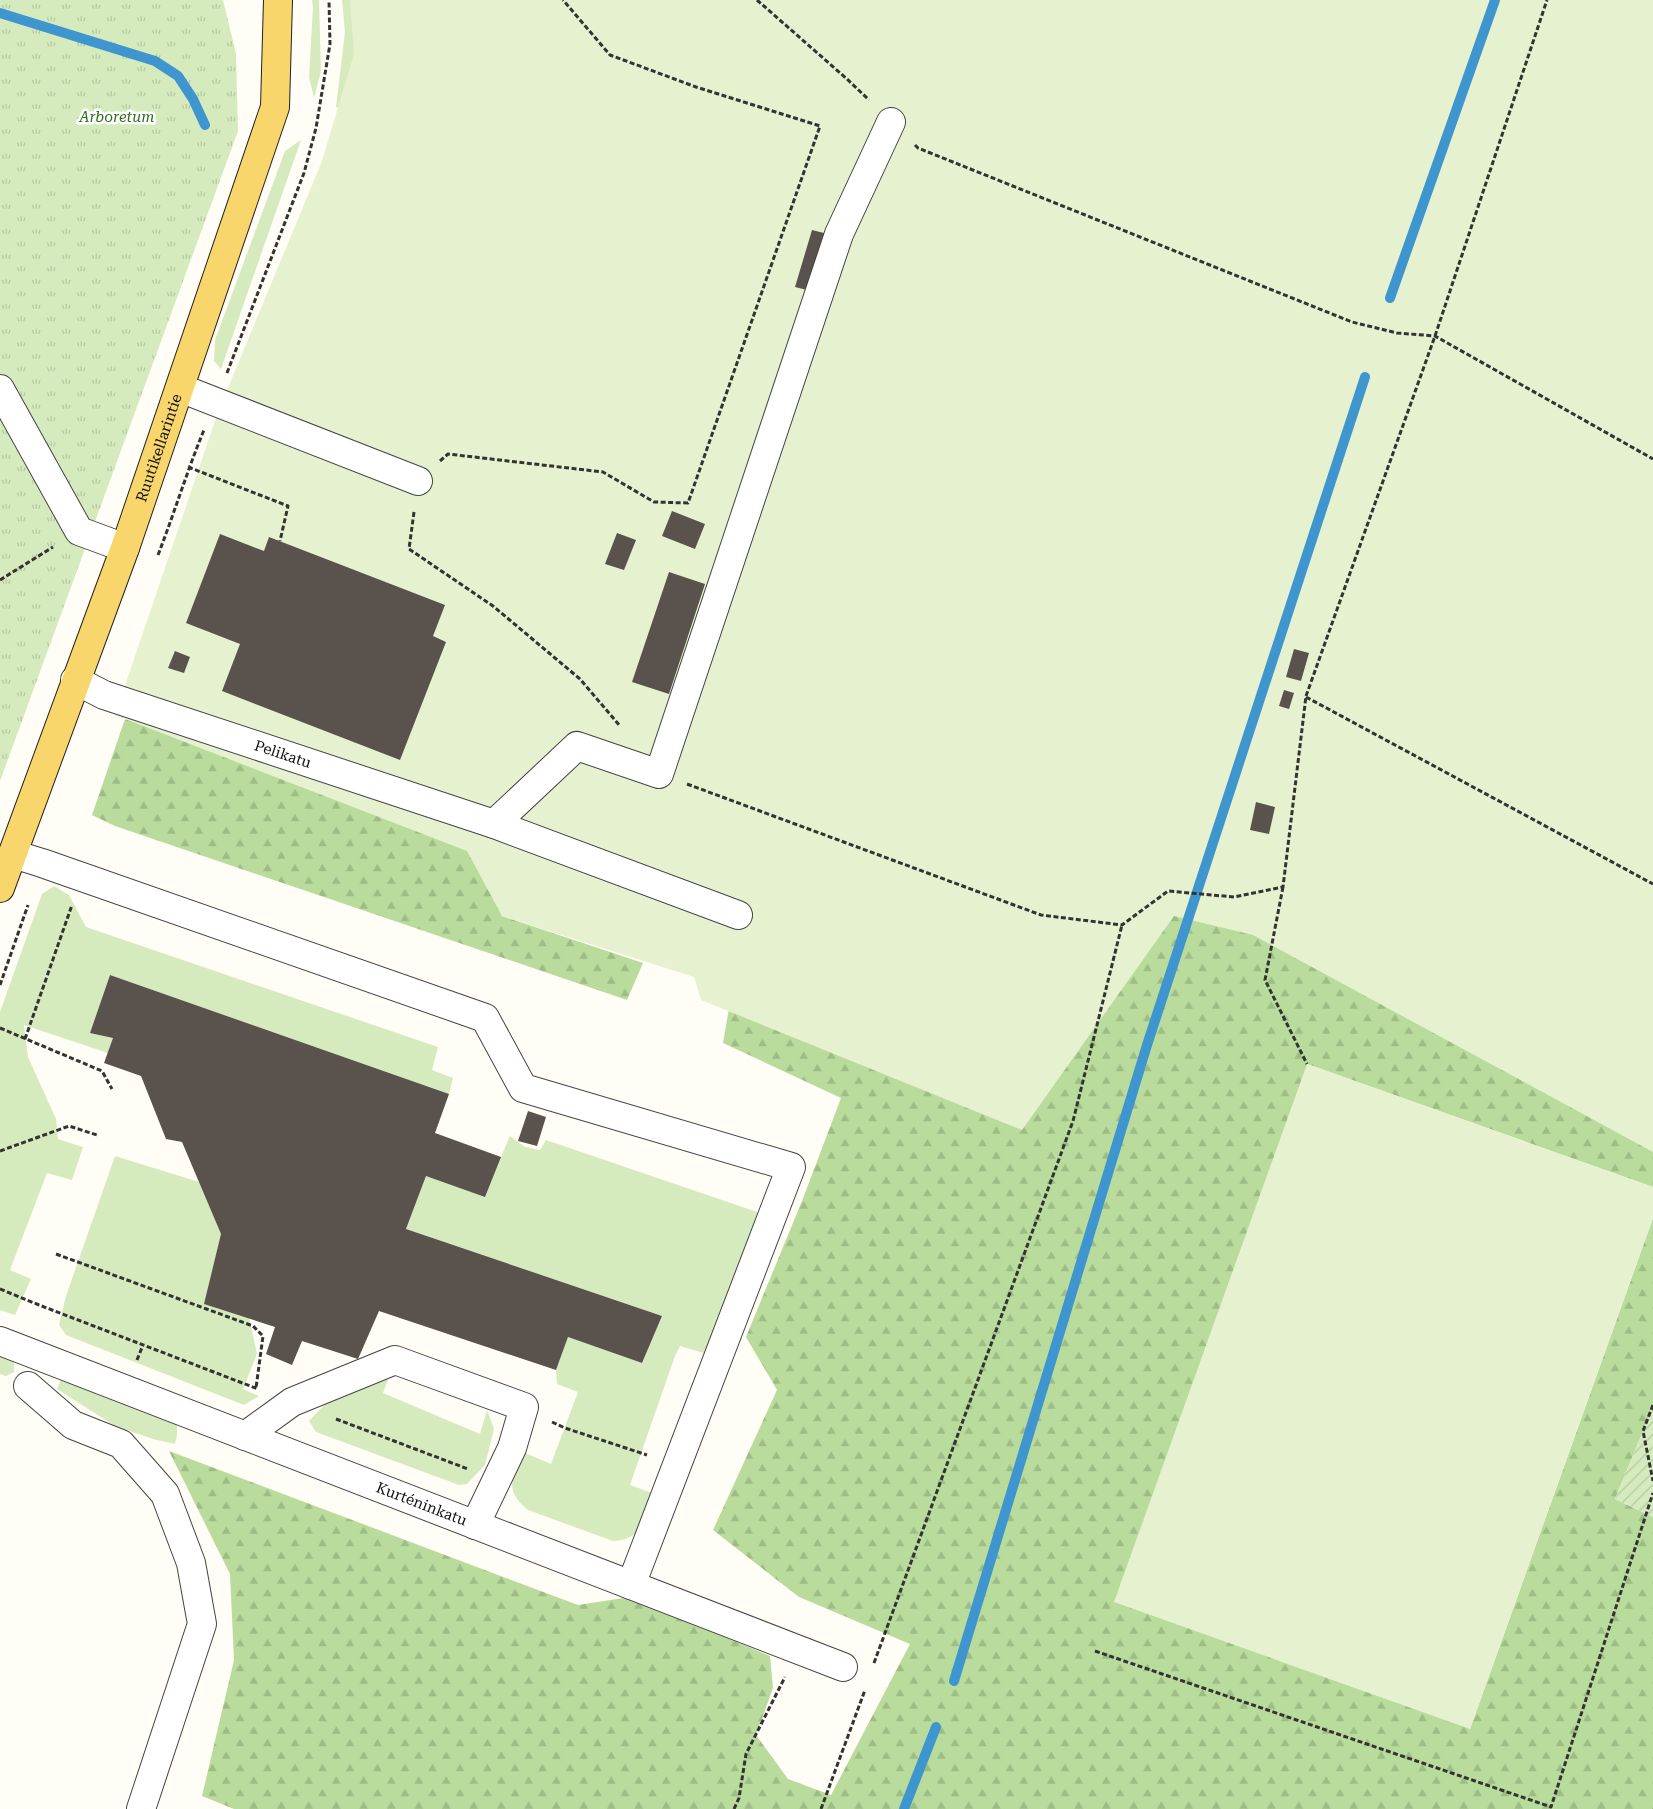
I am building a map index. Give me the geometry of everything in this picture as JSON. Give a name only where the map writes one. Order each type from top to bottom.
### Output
[{"type":"main road","name":"Ruutikellarintie","points":[[0,888],[125,548],[275,106],[278,0]]},
{"type":"street","points":[[494,824],[577,746],[659,774],[839,234],[891,122]]},
{"type":"street","points":[[180,388],[418,481]]},
{"type":"street","points":[[0,389],[79,532],[125,548]]},
{"type":"street","name":"Pelikatu","points":[[75,680],[104,695],[494,824],[738,915]]},
{"type":"street","points":[[12,854],[485,1018],[523,1088],[791,1167],[630,1585]]},
{"type":"street","name":"Kurténinkatu","points":[[0,1341],[843,1667]]},
{"type":"street","points":[[245,1436],[292,1402],[395,1360],[524,1407],[512,1448],[475,1524]]},
{"type":"street","points":[[28,1386],[73,1425],[121,1444],[165,1494],[191,1563],[202,1624],[141,1809]]},
{"type":"path","points":[[563,0],[610,55],[696,87],[820,126],[688,503],[654,502],[603,472],[448,454],[418,481],[409,549],[493,606],[580,679],[623,730]]},
{"type":"path","points":[[757,0],[847,79],[918,148],[1342,319],[1397,333],[1435,336],[1653,459]]},
{"type":"path","points":[[1307,1064],[1265,980],[1283,887],[1306,696],[1435,336],[1547,0]]},
{"type":"path","points":[[188,467],[288,506],[280,541]]},
{"type":"path","points":[[0,580],[79,532]]},
{"type":"path","points":[[1306,696],[1653,884]]},
{"type":"path","points":[[659,774],[1041,915],[1122,925]]},
{"type":"path","points":[[25,1039],[82,877]]},
{"type":"path","points":[[873,1667],[1073,1121],[1122,925],[1168,891],[1234,897],[1283,887]]},
{"type":"path","points":[[0,1028],[102,1071],[112,1089]]},
{"type":"path","points":[[0,1151],[69,1126],[97,1135]]},
{"type":"path","points":[[56,1254],[253,1326],[262,1336],[256,1388]]},
{"type":"path","points":[[0,1288],[38,1305],[497,1480]]},
{"type":"path","points":[[1653,1405],[1643,1431],[1653,1481]]},
{"type":"path","points":[[524,1407],[564,1428],[676,1465]]},
{"type":"path","points":[[1095,1651],[1551,1807],[1653,1493]]},
{"type":"path","points":[[734,1809],[739,1798],[746,1754],[799,1650]]},
{"type":"path","points":[[821,1809],[866,1685]]},
{"type":"green space","name":"Arboretum","points":[[0,0],[223,0],[236,54],[238,131],[0,781]]},
{"type":"green space","points":[[312,0],[319,0],[321,71],[314,98],[309,77]]},
{"type":"green space","points":[[342,0],[370,0],[352,111],[336,107],[345,32]]},
{"type":"green space","points":[[350,0],[1653,0],[1653,1152],[1253,935],[1174,916],[1022,1130],[701,1000],[694,977],[502,916],[467,851],[115,715],[218,412],[322,161],[354,54]]},
{"type":"green space","points":[[301,140],[221,369],[214,361],[215,340],[285,151]]},
{"type":"green space","points":[[1247,603],[1653,1151],[1653,1187],[1307,1064],[1470,1729],[1653,1218],[1653,1407],[1615,1499],[1653,1517],[1653,1809],[234,1809],[202,1796],[234,1660],[230,1574],[169,1451],[578,1605],[630,1597],[770,1656],[773,1688],[756,1735],[788,1779],[831,1795],[910,1644],[799,1597],[713,1530],[777,1390],[746,1337],[802,1201],[841,1098],[723,1043],[730,1003]]},
{"type":"green space","points":[[125,719],[467,834],[502,916],[643,963],[627,1000],[115,826],[92,815]]},
{"type":"green space","points":[[54,886],[69,895],[86,927],[438,1047],[432,1070],[453,1078],[449,1094],[110,975],[90,1033],[113,1038],[108,1053],[24,1025],[28,1057],[56,1119],[58,1139],[83,1147],[72,1180],[47,1173],[10,1270],[31,1279],[15,1315],[0,1310],[0,1012],[42,894]]},
{"type":"green space","points":[[1307,1064],[1653,1187],[1653,1218],[1470,1729],[1114,1602]]},
{"type":"green space","points":[[510,1136],[525,1147],[540,1150],[546,1140],[763,1214],[710,1355],[680,1346],[675,1356],[630,1485],[655,1494],[645,1519],[637,1532],[623,1540],[613,1541],[528,1510],[515,1496],[512,1483],[525,1453],[551,1464],[578,1392],[557,1384],[556,1370],[568,1337],[642,1363],[662,1316],[406,1229],[426,1176],[501,1157]]},
{"type":"green space","points":[[115,1156],[199,1182],[221,1234],[249,1318],[257,1354],[243,1389],[259,1396],[244,1405],[66,1335],[59,1325],[66,1296]]},
{"type":"green space","points":[[0,1349],[14,1354],[14,1372],[6,1376],[0,1374]]},
{"type":"green space","points":[[390,1374],[383,1393],[480,1434],[487,1410],[494,1429],[485,1465],[467,1484],[459,1485],[316,1432],[309,1421],[327,1402]]},
{"type":"green space","points":[[61,1379],[177,1421],[175,1444],[153,1439],[115,1426],[57,1389]]},
{"type":"green space","points":[[1653,1407],[1653,1517],[1615,1499]]},
{"type":"building","points":[[812,230],[828,234],[811,291],[795,287]]},
{"type":"building","points":[[672,511],[705,524],[695,549],[662,536]]},
{"type":"building","points":[[617,533],[636,540],[624,570],[605,564]]},
{"type":"building","points":[[220,534],[264,551],[269,537],[445,605],[433,636],[446,642],[400,760],[222,691],[240,644],[186,623]]},
{"type":"building","points":[[669,572],[705,584],[669,694],[632,682]]},
{"type":"building","points":[[1294,649],[1309,653],[1301,681],[1286,677]]},
{"type":"building","points":[[175,651],[190,657],[184,673],[168,668]]},
{"type":"building","points":[[1284,690],[1294,693],[1289,709],[1279,706]]},
{"type":"building","points":[[1256,802],[1275,807],[1269,834],[1250,830]]},
{"type":"building","points":[[110,975],[449,1094],[435,1133],[501,1157],[485,1197],[426,1176],[406,1229],[662,1316],[642,1363],[568,1337],[556,1370],[379,1311],[358,1359],[302,1341],[292,1365],[266,1354],[275,1327],[204,1304],[221,1234],[182,1142],[166,1139],[141,1076],[104,1063],[113,1038],[90,1033]]},
{"type":"building","points":[[528,1111],[546,1117],[537,1146],[518,1141]]},
{"type":"waterway","points":[[1390,298],[1495,0]]},
{"type":"waterway","points":[[0,13],[155,61],[178,76],[193,99],[205,125]]},
{"type":"waterway","points":[[954,1681],[1147,1045],[1365,377]]},
{"type":"waterway","points":[[904,1809],[936,1727]]}]
